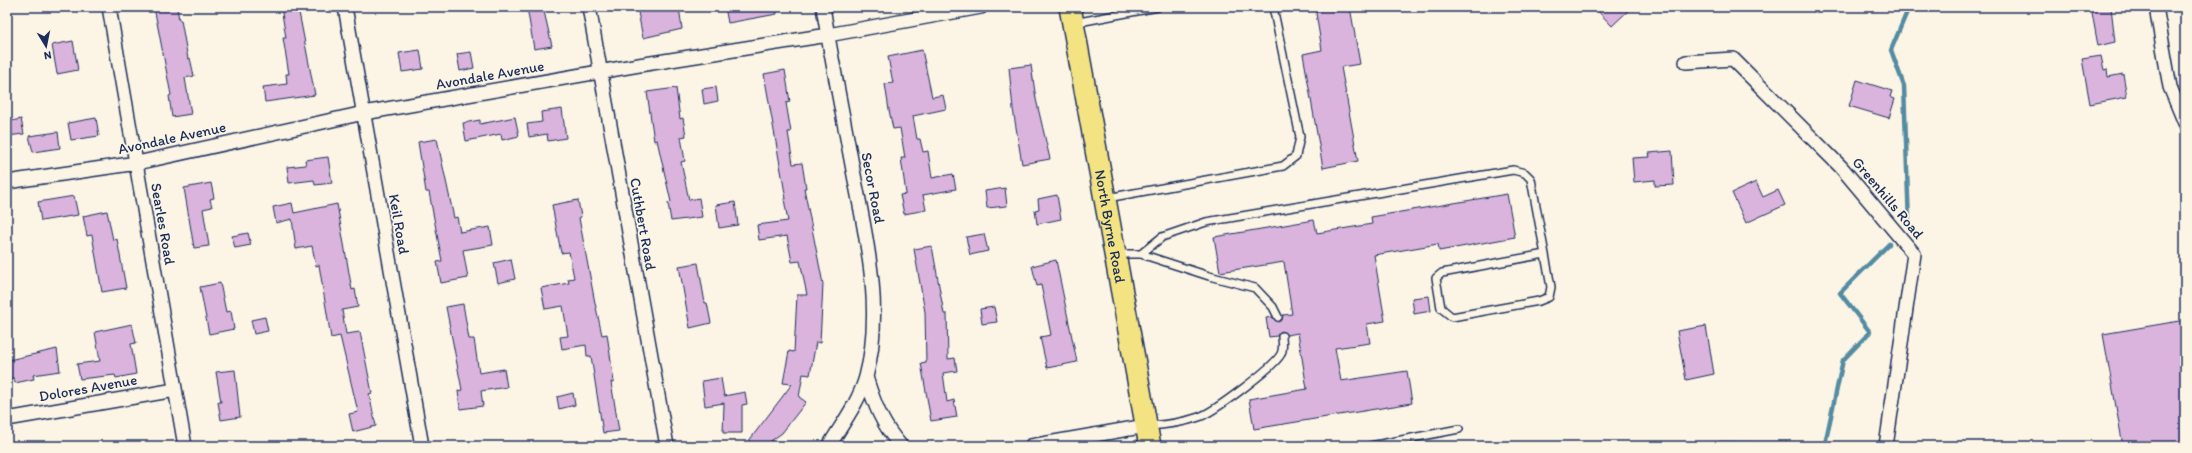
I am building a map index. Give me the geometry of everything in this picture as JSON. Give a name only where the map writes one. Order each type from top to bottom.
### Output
[{"type":"main road","name":"North Byrne Road","points":[[1071,15],[1148,436]]},
{"type":"street","name":"Searles Road","points":[[109,7],[185,446]]},
{"type":"street","name":"Keil Road","points":[[345,7],[422,446]]},
{"type":"street","name":"Cuthbert Road","points":[[589,7],[667,446]]},
{"type":"street","name":"Secor Road","points":[[822,7],[864,226],[874,304],[873,332],[866,377],[852,408],[829,446]]},
{"type":"street","name":"Avondale Avenue","points":[[7,182],[137,163],[364,113],[600,72],[828,35],[981,7]]},
{"type":"street","points":[[2156,7],[2170,87],[2185,123]]},
{"type":"street","name":"Greenhills Road","points":[[1686,62],[1734,59],[1841,167],[1914,254],[1886,446]]},
{"type":"street","name":"Secor Road","points":[[866,377],[877,410],[885,425],[901,446]]},
{"type":"street","name":"Dolores Avenue","points":[[7,419],[175,390]]},
{"type":"street","points":[[1031,446],[1148,436]]},
{"type":"lane","points":[[1071,15],[1158,7]]},
{"type":"lane","points":[[1105,198],[1283,166],[1296,156],[1300,137],[1273,7]]},
{"type":"lane","points":[[1141,254],[1162,236],[1206,222],[1513,170],[1525,173],[1531,179],[1545,254],[1551,287],[1549,297],[1539,301],[1452,317],[1441,308],[1436,278],[1442,272],[1545,254]]},
{"type":"lane","points":[[1115,254],[1141,254],[1209,276],[1255,288],[1273,307],[1278,317]]},
{"type":"lane","points":[[1148,436],[1171,425],[1200,417],[1213,410],[1272,364],[1281,354],[1283,348],[1282,336]]},
{"type":"lane","points":[[1370,446],[1459,429]]},
{"type":"building","points":[[154,7],[177,7],[179,20],[181,20],[188,59],[190,58],[194,76],[185,78],[191,114],[172,117],[169,96],[171,95]]},
{"type":"building","points":[[281,7],[298,7],[315,95],[265,102],[263,87],[287,84],[286,74],[289,74],[283,38],[286,38]]},
{"type":"building","points":[[527,7],[543,7],[552,46],[534,49]]},
{"type":"building","points":[[637,7],[679,7],[682,29],[643,38]]},
{"type":"building","points":[[725,7],[776,7],[777,14],[728,23]]},
{"type":"building","points":[[1315,7],[1350,7],[1360,64],[1341,67],[1358,161],[1323,168],[1303,54],[1322,50]]},
{"type":"building","points":[[1594,7],[1632,7],[1612,26]]},
{"type":"building","points":[[2091,7],[2111,7],[2115,42],[2098,46]]},
{"type":"building","points":[[73,41],[78,70],[57,74],[52,45]]},
{"type":"building","points":[[420,50],[423,69],[402,72],[399,53]]},
{"type":"building","points":[[922,50],[932,97],[943,95],[946,109],[913,116],[917,139],[920,139],[923,152],[928,151],[932,178],[953,174],[956,189],[923,195],[926,210],[904,214],[900,195],[906,194],[901,158],[905,158],[900,128],[893,129],[885,84],[893,83],[888,57]]},
{"type":"building","points":[[471,52],[474,68],[460,71],[457,54]]},
{"type":"building","points":[[2101,56],[2104,70],[2107,69],[2108,77],[2123,74],[2127,97],[2090,104],[2082,59]]},
{"type":"building","points":[[1031,65],[1036,99],[1050,159],[1022,164],[1013,109],[1009,68]]},
{"type":"building","points":[[785,70],[790,102],[786,103],[791,132],[788,132],[793,164],[802,163],[806,188],[804,188],[823,284],[820,343],[816,342],[810,375],[803,374],[799,397],[806,402],[782,433],[764,446],[745,446],[792,384],[783,383],[789,351],[794,352],[797,295],[807,295],[800,261],[792,262],[787,236],[759,240],[757,225],[788,221],[784,199],[786,199],[764,74]]},
{"type":"building","points":[[1857,80],[1892,91],[1890,97],[1895,99],[1889,118],[1849,106]]},
{"type":"building","points":[[716,87],[718,101],[704,104],[702,89]]},
{"type":"building","points":[[676,88],[680,119],[683,118],[686,136],[681,137],[685,161],[681,162],[689,200],[699,198],[702,217],[671,221],[668,203],[671,202],[657,140],[654,141],[647,92]]},
{"type":"building","points":[[562,109],[566,138],[548,141],[547,134],[529,137],[527,124],[542,122],[541,112]]},
{"type":"building","points":[[515,117],[519,136],[502,140],[501,134],[466,141],[463,123],[480,120],[480,124]]},
{"type":"building","points":[[96,118],[99,136],[71,140],[68,123]]},
{"type":"building","points":[[21,119],[24,134],[7,136],[7,122]]},
{"type":"building","points":[[58,132],[60,148],[33,152],[29,136]]},
{"type":"building","points":[[437,139],[454,218],[457,217],[460,232],[490,227],[493,245],[463,250],[468,278],[441,283],[437,262],[442,261],[429,192],[426,192],[418,142]]},
{"type":"building","points":[[1672,151],[1674,185],[1655,186],[1655,180],[1634,182],[1632,158],[1650,157],[1649,153]]},
{"type":"building","points":[[328,157],[332,183],[315,185],[314,180],[289,183],[287,167],[306,165],[305,160]]},
{"type":"building","points":[[1756,182],[1763,197],[1778,190],[1785,205],[1746,223],[1732,193]]},
{"type":"building","points":[[211,183],[214,198],[210,199],[212,207],[203,209],[209,246],[194,248],[184,188]]},
{"type":"building","points":[[1005,188],[1007,206],[987,208],[985,191]]},
{"type":"building","points":[[1507,194],[1515,237],[1439,251],[1438,244],[1374,255],[1385,321],[1367,324],[1370,343],[1335,348],[1341,381],[1407,371],[1412,403],[1254,429],[1249,399],[1307,389],[1298,333],[1287,335],[1281,331],[1277,336],[1269,337],[1266,318],[1272,317],[1278,322],[1282,320],[1283,315],[1292,314],[1284,262],[1220,272],[1214,237],[1314,220],[1317,233],[1372,224],[1371,217]]},
{"type":"building","points":[[1057,195],[1061,219],[1037,224],[1035,210],[1039,209],[1038,199]]},
{"type":"building","points":[[74,196],[78,215],[41,221],[38,202]]},
{"type":"building","points":[[578,200],[581,217],[579,218],[595,303],[602,335],[607,334],[614,382],[611,382],[619,431],[603,433],[591,356],[587,356],[586,345],[562,349],[560,337],[568,336],[563,306],[545,309],[541,288],[569,283],[568,279],[574,278],[569,252],[561,253],[552,205]]},
{"type":"building","points":[[735,202],[738,225],[719,228],[716,205]]},
{"type":"building","points":[[292,203],[294,213],[337,204],[352,290],[355,289],[358,307],[342,310],[346,334],[360,332],[372,393],[369,394],[376,426],[353,432],[349,414],[358,412],[340,336],[331,338],[319,265],[316,266],[312,246],[296,249],[292,219],[276,223],[273,207]]},
{"type":"building","points":[[107,211],[113,240],[117,239],[126,288],[102,292],[92,235],[87,236],[83,216]]},
{"type":"building","points":[[248,233],[251,245],[235,248],[232,236]]},
{"type":"building","points":[[984,234],[988,251],[970,255],[966,237]]},
{"type":"building","points":[[932,246],[944,314],[947,314],[948,359],[955,358],[957,371],[943,373],[947,402],[954,400],[957,417],[931,421],[921,363],[926,362],[925,312],[914,249]]},
{"type":"building","points":[[511,259],[515,279],[498,283],[494,263]]},
{"type":"building","points":[[1056,260],[1077,362],[1047,368],[1040,337],[1051,335],[1041,285],[1037,286],[1032,266]]},
{"type":"building","points":[[698,263],[705,303],[707,303],[711,323],[690,328],[679,266]]},
{"type":"building","points":[[220,283],[226,312],[231,311],[234,329],[209,334],[200,287]]},
{"type":"building","points":[[1429,296],[1431,311],[1414,314],[1412,298]]},
{"type":"building","points":[[463,304],[469,339],[474,339],[479,373],[504,369],[507,387],[481,391],[483,406],[460,409],[458,391],[462,390],[446,307]]},
{"type":"building","points":[[994,307],[997,322],[982,324],[980,309]]},
{"type":"building","points":[[265,317],[268,331],[254,334],[251,320]]},
{"type":"building","points":[[2185,320],[2185,446],[2123,446],[2103,334]]},
{"type":"building","points":[[132,324],[136,343],[131,344],[136,374],[116,378],[115,375],[80,379],[77,364],[100,361],[95,332]]},
{"type":"building","points":[[1706,326],[1714,374],[1686,380],[1677,331]]},
{"type":"building","points":[[57,349],[60,371],[33,375],[34,379],[15,383],[14,378],[7,379],[7,367],[10,366],[9,360]]},
{"type":"building","points":[[235,370],[240,417],[221,420],[218,402],[221,402],[216,372]]},
{"type":"building","points":[[721,378],[724,396],[745,392],[747,404],[742,405],[742,433],[723,433],[724,403],[705,406],[702,381]]},
{"type":"building","points":[[573,393],[575,405],[559,409],[557,397]]},
{"type":"waterway","points":[[1909,7],[1891,50],[1904,86],[1909,224]]},
{"type":"waterway","points":[[1712,446],[1721,443],[1825,444],[1843,360],[1870,332],[1840,293],[1889,244]]}]
